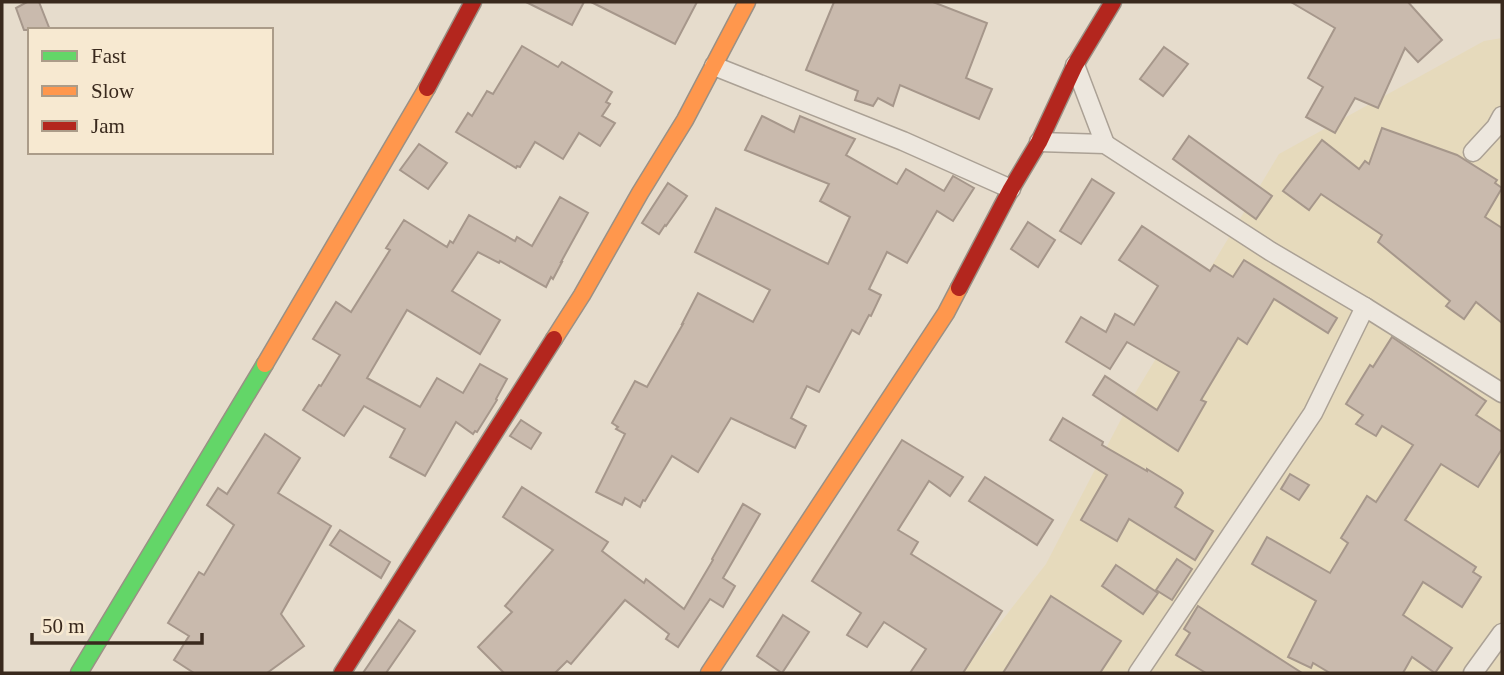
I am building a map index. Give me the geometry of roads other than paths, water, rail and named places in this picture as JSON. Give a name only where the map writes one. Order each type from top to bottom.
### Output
[{"type":"street","points":[[79,673],[331,254],[441,65],[473,2]]},
{"type":"street","points":[[342,673],[582,295],[685,120],[747,2]]},
{"type":"street","points":[[709,673],[946,313],[1011,189],[1040,142],[1075,65],[1113,2]]},
{"type":"street","points":[[1075,65],[1105,144]]},
{"type":"street","points":[[714,66],[903,141],[1011,189]]},
{"type":"street","points":[[1473,152],[1496,127],[1502,116]]},
{"type":"street","points":[[1040,142],[1105,144],[1270,251],[1502,393]]},
{"type":"street","points":[[1138,673],[1313,413],[1365,307]]},
{"type":"street","points":[[1473,673],[1502,633]]}]
